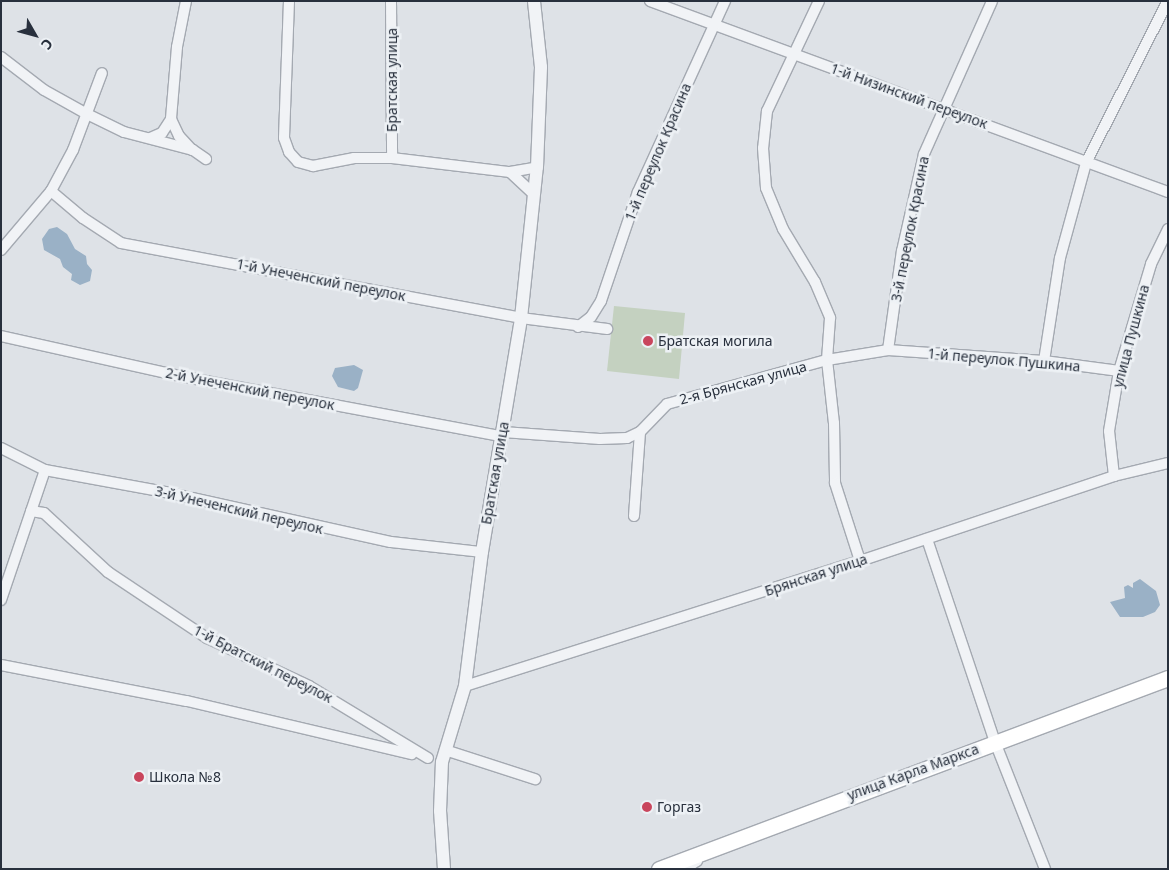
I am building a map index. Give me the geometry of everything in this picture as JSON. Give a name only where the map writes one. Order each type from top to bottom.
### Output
[{"type":"main road","name":"улица Карла Маркса","points":[[659,869],[694,854],[1168,678]]},
{"type":"street","points":[[150,138],[162,133],[171,119],[177,48],[186,1]]},
{"type":"street","points":[[289,1],[284,138],[290,152],[298,162],[313,166],[354,158],[392,158],[510,172],[537,167]]},
{"type":"street","name":"Братская улица","points":[[391,1],[392,158]]},
{"type":"street","name":"Братская улица","points":[[444,869],[440,810],[443,756],[465,686],[482,552],[521,318],[537,167],[541,67],[534,1]]},
{"type":"street","name":"1-й Низинский переулок","points":[[650,1],[1168,192]]},
{"type":"street","name":"1-й переулок Красина","points":[[578,327],[591,317],[601,300],[638,192],[725,1]]},
{"type":"street","points":[[819,1],[792,53],[766,111],[763,148],[766,188],[783,229],[814,282],[830,318],[828,360],[834,423],[835,483],[860,561]]},
{"type":"street","name":"3-й переулок Красина","points":[[888,350],[902,251],[924,154],[992,1]]},
{"type":"street","points":[[1044,361],[1060,258],[1086,163],[1168,1]]},
{"type":"street","points":[[1,57],[44,90],[124,132],[193,150]]},
{"type":"street","points":[[1,250],[51,191],[87,114],[102,73]]},
{"type":"street","points":[[171,119],[179,136],[193,150],[206,159]]},
{"type":"street","points":[[510,172],[534,194]]},
{"type":"street","name":"1-й Унеченский переулок","points":[[51,191],[83,218],[121,243],[521,318],[607,330]]},
{"type":"street","name":"улица Пушкина","points":[[1114,476],[1109,431],[1119,371],[1151,264],[1168,229]]},
{"type":"street","name":"2-й Унеченский переулок","points":[[1,336],[203,380],[502,434]]},
{"type":"street","name":"1-й переулок Пушкина","points":[[828,360],[888,350],[1044,361],[1119,371]]},
{"type":"street","name":"2-я Брянская улица","points":[[640,432],[667,404],[828,360]]},
{"type":"street","points":[[502,434],[600,439],[627,438],[640,432],[634,516]]},
{"type":"street","name":"3-й Унеченский переулок","points":[[1,448],[45,470],[166,492],[391,542],[482,552]]},
{"type":"street","name":"Брянская улица","points":[[465,686],[860,561],[1114,476],[1168,463]]},
{"type":"street","points":[[1,600],[45,470]]},
{"type":"street","name":"1-й Братский переулок","points":[[31,511],[44,513],[108,572],[207,638],[309,686],[428,758]]},
{"type":"street","points":[[927,538],[995,742],[1045,869]]},
{"type":"street","name":"1-й Братский переулок","points":[[1,665],[365,740],[428,758],[443,756]]},
{"type":"street","points":[[443,756],[535,779]]},
{"type":"street","points":[[685,869],[697,861],[694,854]]},
{"type":"green space","points":[[614,306],[685,313],[679,379],[607,371]]},
{"type":"water","points":[[57,227],[67,234],[75,249],[86,256],[87,264],[92,270],[90,281],[80,285],[71,280],[72,274],[63,267],[60,259],[44,250],[42,239],[49,229]]},
{"type":"water","points":[[354,365],[363,370],[358,388],[354,391],[338,387],[332,376],[335,368]]},
{"type":"water","points":[[1140,579],[1156,591],[1160,605],[1155,612],[1143,617],[1120,617],[1110,602],[1125,598],[1124,587],[1128,585],[1133,588],[1133,583]]},
{"type":"place","name":"Братская могила","points":[[648,341]]},
{"type":"place","name":"Школа №8","points":[[139,777]]},
{"type":"place","name":"Горгаз","points":[[647,807]]}]
